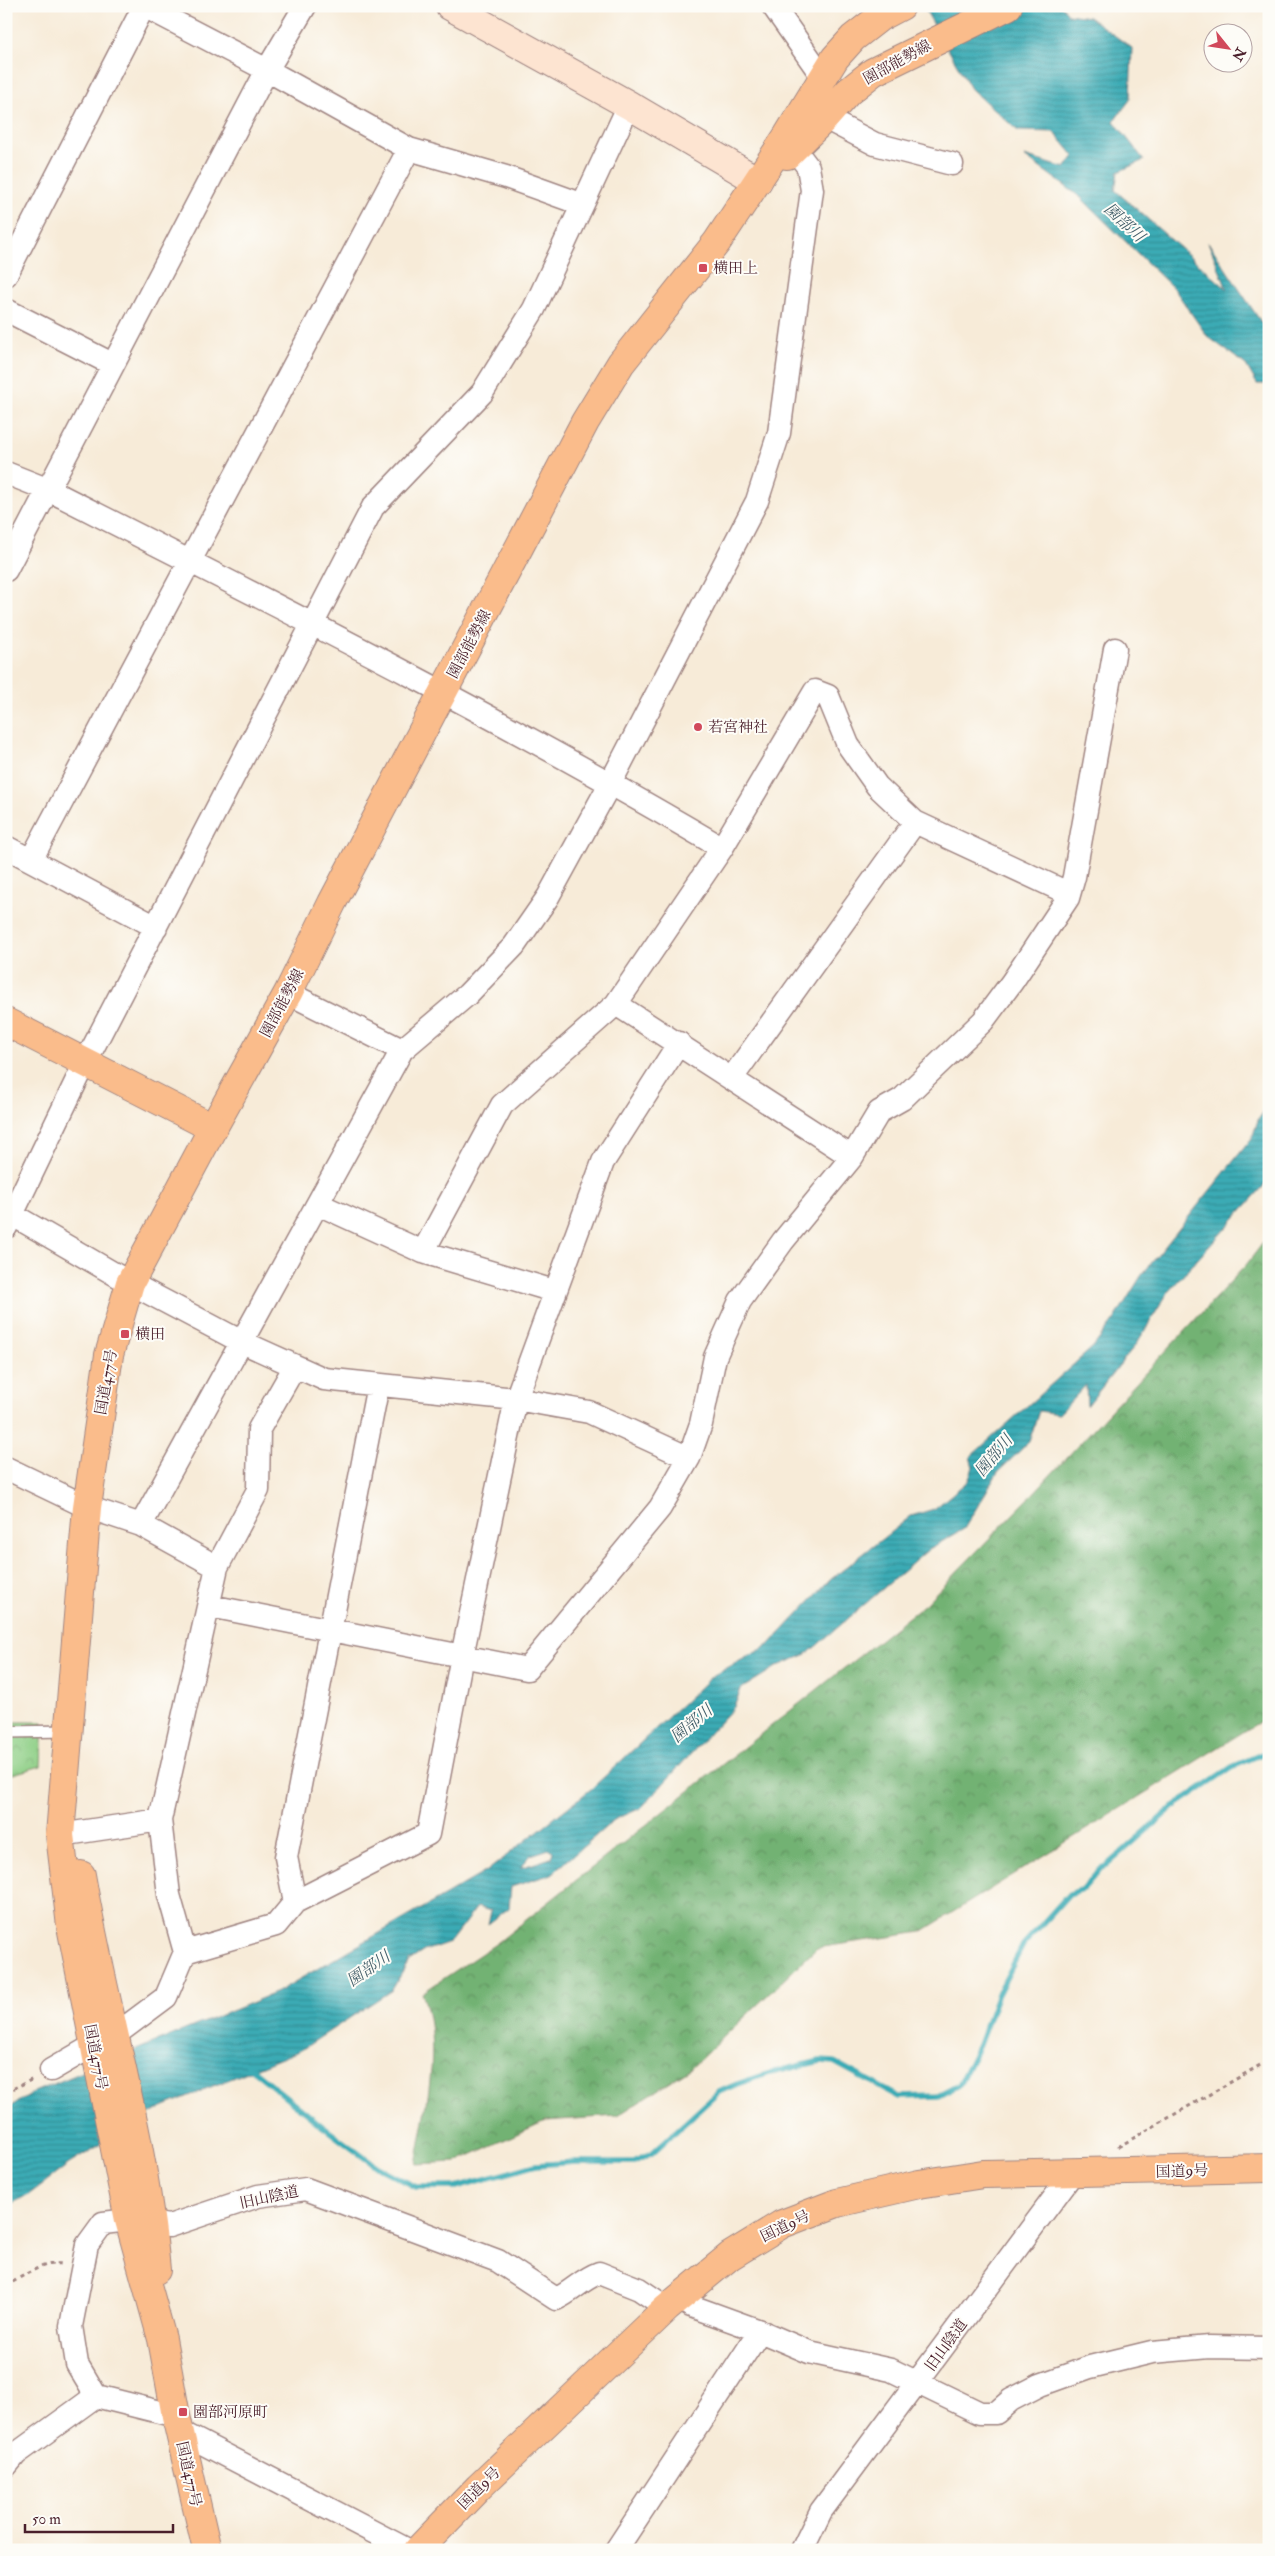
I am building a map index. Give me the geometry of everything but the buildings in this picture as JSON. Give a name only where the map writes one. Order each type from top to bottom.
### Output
[{"type":"main road","name":"園部能勢線","points":[[213,1128],[288,993],[332,903],[585,422],[621,363],[717,242],[758,181],[791,142],[825,118],[848,92],[873,72],[1008,6]]},
{"type":"main road","name":"園部能勢線","points":[[791,142],[822,76],[854,38],[891,12]]},
{"type":"main road","points":[[6,1022],[213,1128]]},
{"type":"main road","name":"国道477号","points":[[207,2550],[178,2423],[105,2046],[67,1834],[65,1770],[87,1507],[109,1354],[130,1283],[213,1128]]},
{"type":"main road","name":"国道9号","points":[[418,2550],[479,2487],[673,2303],[730,2256],[782,2224],[837,2203],[920,2184],[983,2174],[1072,2174],[1269,2168]]},
{"type":"street","points":[[6,275],[144,6],[268,70],[409,149],[506,177],[581,204]]},
{"type":"street","points":[[6,570],[49,490],[112,364],[268,70],[305,6]]},
{"type":"street","points":[[450,6],[629,105],[758,181]]},
{"type":"street","points":[[772,6],[822,76]]},
{"type":"street","points":[[629,105],[581,204],[534,309],[482,394],[373,507],[8,1217],[240,1341],[324,1379],[516,1399],[589,1412],[688,1458]]},
{"type":"street","points":[[825,118],[875,144],[952,164]]},
{"type":"street","points":[[141,1525],[240,1341],[318,1204],[402,1050],[467,995],[514,946],[548,897],[611,782],[757,501],[779,433],[812,190],[808,167],[791,142]]},
{"type":"street","points":[[31,860],[409,149]]},
{"type":"street","points":[[6,310],[112,364]]},
{"type":"street","points":[[6,473],[49,490],[313,624],[611,782],[722,848]]},
{"type":"street","points":[[210,1606],[527,1669],[660,1508],[688,1458],[701,1424],[715,1357],[740,1301],[782,1241],[852,1157],[879,1112],[902,1099],[983,1021],[1012,982],[1068,898],[1115,649]]},
{"type":"street","points":[[423,1252],[502,1105],[616,1004],[722,848],[815,691],[828,696],[848,745],[877,786],[915,822],[1059,889],[1068,898]]},
{"type":"street","points":[[732,1078],[915,822]]},
{"type":"street","points":[[6,846],[156,927]]},
{"type":"street","points":[[288,993],[402,1050]]},
{"type":"street","points":[[616,1004],[679,1043],[852,1157]]},
{"type":"street","points":[[184,1952],[276,1924],[295,1902],[428,1834],[462,1656],[516,1399],[554,1291],[603,1162],[679,1043]]},
{"type":"street","points":[[318,1204],[423,1252],[554,1291]]},
{"type":"street","points":[[51,2070],[105,2046],[166,1997],[184,1952],[169,1895],[160,1820],[210,1606],[217,1567],[258,1490],[259,1429],[295,1366]]},
{"type":"street","points":[[295,1902],[286,1857],[378,1385]]},
{"type":"street","points":[[6,1468],[87,1507],[141,1525],[217,1567]]},
{"type":"street","points":[[67,1834],[160,1820]]},
{"type":"street","name":"旧山陰道","points":[[96,2396],[77,2364],[71,2326],[87,2245],[103,2223],[140,2222],[168,2226],[258,2196],[306,2189],[498,2261],[556,2299],[564,2296],[576,2284],[599,2273],[673,2303],[691,2306],[760,2331],[809,2352],[891,2370],[918,2383],[1072,2174]]},
{"type":"street","points":[[616,2550],[760,2331]]},
{"type":"street","points":[[802,2550],[821,2511],[918,2383],[980,2413],[996,2413],[1011,2400],[1040,2386],[1090,2367],[1152,2352],[1209,2347],[1269,2348]]},
{"type":"street","points":[[6,2466],[16,2454],[96,2396],[178,2423],[408,2550]]},
{"type":"lane","points":[[6,1732],[69,1731]]},
{"type":"path","points":[[1115,2149],[1269,2060]]},
{"type":"path","points":[[6,2092],[51,2070]]},
{"type":"path","points":[[6,2286],[36,2269],[56,2263],[82,2268]]},
{"type":"green space","points":[[1269,1235],[1269,1716],[921,1932],[817,1948],[690,2069],[617,2116],[545,2121],[456,2162],[416,2164],[427,2100],[432,2056],[428,2013],[422,1993],[497,1943],[925,1604],[1029,1498],[1246,1265]]},
{"type":"green space","points":[[6,1722],[43,1722],[41,1766],[6,1776]]},
{"type":"water","name":"園部川","points":[[923,6],[1062,6],[1068,14],[1089,17],[1132,48],[1130,100],[1114,121],[1144,160],[1118,172],[1115,190],[1227,289],[1208,242],[1269,334],[1269,384],[1257,384],[1246,365],[1207,336],[1175,290],[1080,197],[1024,156],[1065,168],[1074,156],[1054,132],[1018,131],[971,89]]},
{"type":"water","name":"園部川","points":[[1269,1104],[1269,1178],[1262,1188],[1169,1291],[1137,1343],[1087,1406],[1086,1385],[1059,1414],[1039,1411],[1029,1442],[998,1472],[964,1529],[929,1549],[807,1654],[778,1666],[741,1689],[734,1707],[641,1808],[614,1820],[552,1874],[511,1887],[509,1908],[488,1924],[491,1911],[477,1907],[450,1942],[424,1951],[409,1961],[392,1990],[301,2050],[162,2107],[69,2164],[27,2196],[6,2206],[6,2109],[34,2092],[277,1992],[487,1871],[591,1789],[712,1676],[769,1645],[830,1580],[911,1516],[934,1509],[968,1481],[973,1467],[970,1457],[1093,1347],[1114,1320],[1141,1276],[1252,1138],[1258,1120]],"holes":[[[549,1849],[553,1851],[551,1858],[520,1868],[531,1855]]]},
{"type":"waterway","points":[[248,2066],[322,2126],[377,2167],[416,2187],[456,2187],[536,2165],[575,2162],[634,2162],[652,2153],[719,2092],[770,2073],[820,2061],[834,2062],[899,2097],[938,2096],[959,2085],[979,2045],[997,1996],[1023,1945],[1069,1894],[1083,1889],[1101,1868],[1106,1866],[1173,1807],[1232,1767],[1269,1751]]},
{"type":"place","name":"横田上","points":[[703,268]]},
{"type":"place","name":"若宮神社","points":[[698,727]]},
{"type":"place","name":"横田","points":[[125,1334]]},
{"type":"place","name":"園部河原町","points":[[183,2412]]}]
